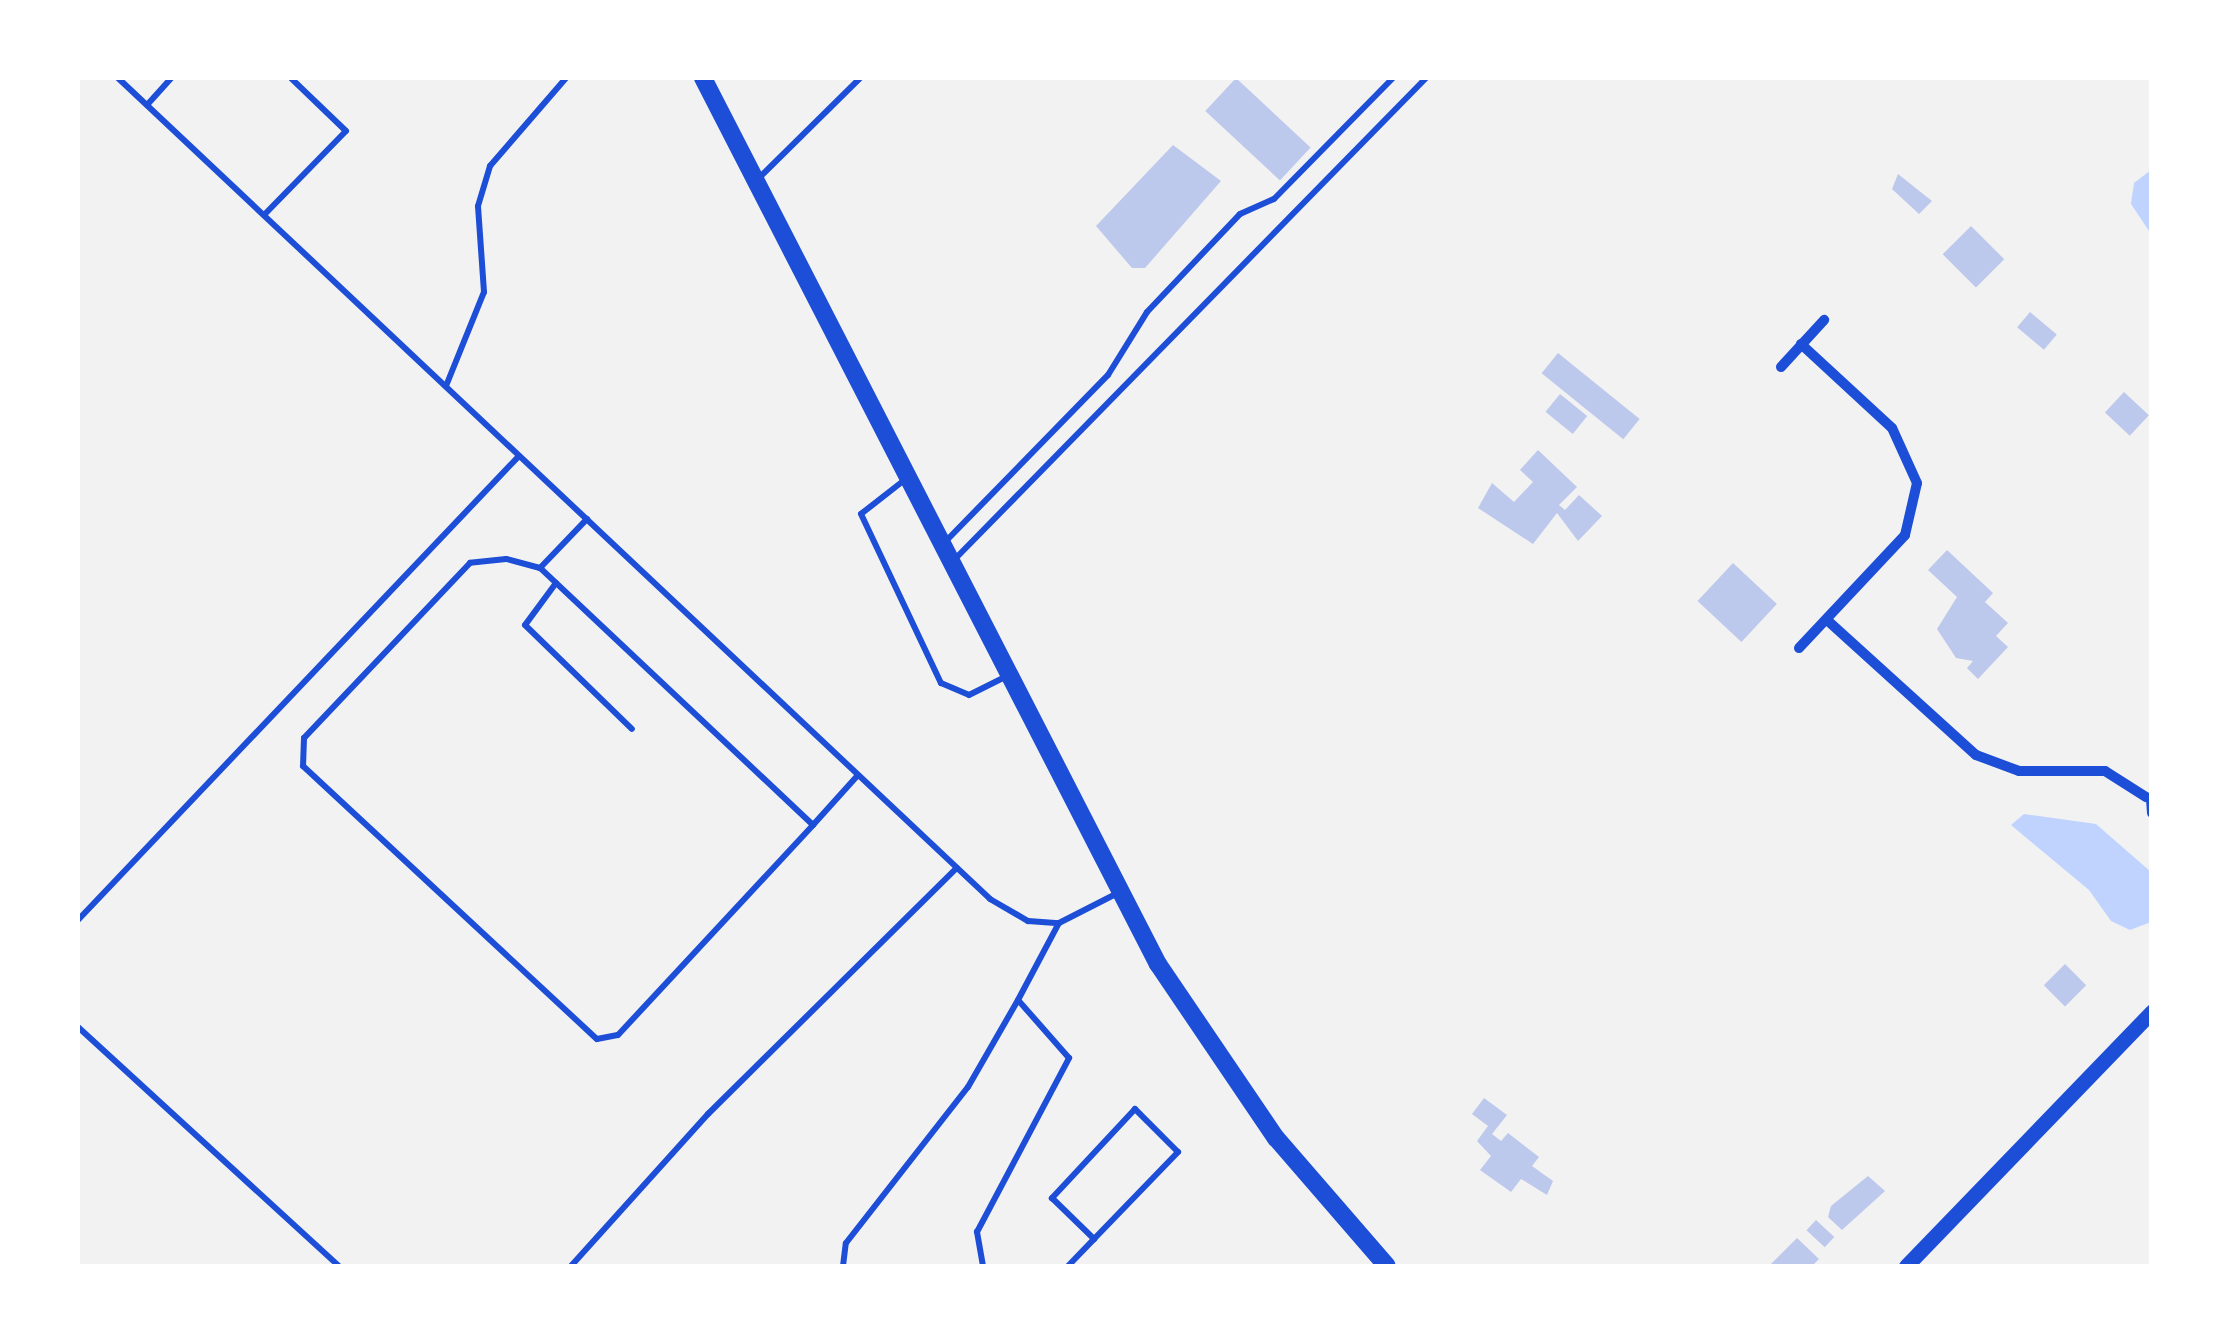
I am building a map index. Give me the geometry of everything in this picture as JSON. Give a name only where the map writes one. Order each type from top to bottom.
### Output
[{"type":"main road","points":[[703,78],[1120,892],[1237,1086],[1387,1266]]},
{"type":"street","points":[[1780,367],[1824,320]]},
{"type":"street","points":[[1799,648],[1905,535],[1918,483],[1892,428],[1801,344]]},
{"type":"street","points":[[1827,620],[1976,756],[2019,771],[2105,772],[2149,798],[2152,813]]},
{"type":"street","points":[[1906,1266],[2152,1011]]},
{"type":"lane","points":[[118,78],[957,868],[1028,921],[1060,923],[1120,892]]},
{"type":"lane","points":[[147,105],[172,78]]},
{"type":"lane","points":[[264,215],[346,131],[292,78]]},
{"type":"lane","points":[[446,386],[484,292],[478,206],[490,166],[566,78]]},
{"type":"lane","points":[[756,181],[860,78]]},
{"type":"lane","points":[[941,546],[1108,375],[1146,312],[1240,214],[1274,199],[1394,78]]},
{"type":"lane","points":[[950,565],[1426,78]]},
{"type":"lane","points":[[78,920],[519,456]]},
{"type":"lane","points":[[908,478],[861,514],[941,682],[969,696],[1008,676]]},
{"type":"lane","points":[[540,568],[587,519]]},
{"type":"lane","points":[[813,825],[540,568],[470,562],[304,738],[303,766],[597,1039],[618,1034],[813,825],[858,775]]},
{"type":"lane","points":[[556,583],[525,624],[632,729]]},
{"type":"lane","points":[[571,1266],[708,1114],[957,868]]},
{"type":"lane","points":[[843,1266],[846,1243],[968,1087],[1060,923]]},
{"type":"lane","points":[[983,1266],[977,1232],[1069,1058],[1018,1000]]},
{"type":"lane","points":[[78,1027],[339,1266]]},
{"type":"lane","points":[[1068,1266],[1178,1152],[1134,1109],[1052,1198],[1094,1239]]},
{"type":"water","points":[[2152,170],[2151,234],[2131,204],[2134,183]]},
{"type":"water","points":[[2024,814],[2096,824],[2151,872],[2151,922],[2130,930],[2111,921],[2089,890],[2011,825]]},
{"type":"building","points":[[1236,78],[1311,148],[1280,180],[1205,111]]},
{"type":"building","points":[[1173,145],[1221,181],[1145,268],[1132,268],[1096,226]]},
{"type":"building","points":[[1898,174],[1932,201],[1919,214],[1892,189]]},
{"type":"building","points":[[1971,226],[2004,259],[1976,288],[1943,254]]},
{"type":"building","points":[[2030,312],[2057,334],[2044,350],[2017,327]]},
{"type":"building","points":[[1558,353],[1640,419],[1623,439],[1542,373]]},
{"type":"building","points":[[2124,392],[2149,415],[2130,436],[2105,412]]},
{"type":"building","points":[[1560,394],[1587,416],[1573,434],[1546,412]]},
{"type":"building","points":[[1538,450],[1577,487],[1559,505],[1565,510],[1579,495],[1602,516],[1578,541],[1557,513],[1533,544],[1478,508],[1492,483],[1514,502],[1533,482],[1520,470]]},
{"type":"building","points":[[1947,550],[1993,593],[1985,602],[2008,623],[1996,636],[2008,647],[1978,679],[1967,668],[1973,661],[1956,658],[1937,629],[1957,597],[1928,570]]},
{"type":"building","points":[[1733,563],[1777,604],[1741,642],[1698,601]]},
{"type":"building","points":[[2065,964],[2086,985],[2065,1006],[2044,985]]},
{"type":"building","points":[[1484,1098],[1507,1115],[1492,1134],[1501,1141],[1508,1133],[1539,1157],[1532,1166],[1553,1181],[1547,1195],[1521,1179],[1511,1192],[1480,1170],[1491,1156],[1477,1141],[1488,1126],[1472,1114]]},
{"type":"building","points":[[1868,1176],[1885,1191],[1842,1230],[1828,1217],[1831,1206]]},
{"type":"building","points":[[1816,1220],[1834,1237],[1825,1247],[1806,1230]]},
{"type":"building","points":[[1797,1238],[1819,1259],[1812,1266],[1769,1266]]}]
